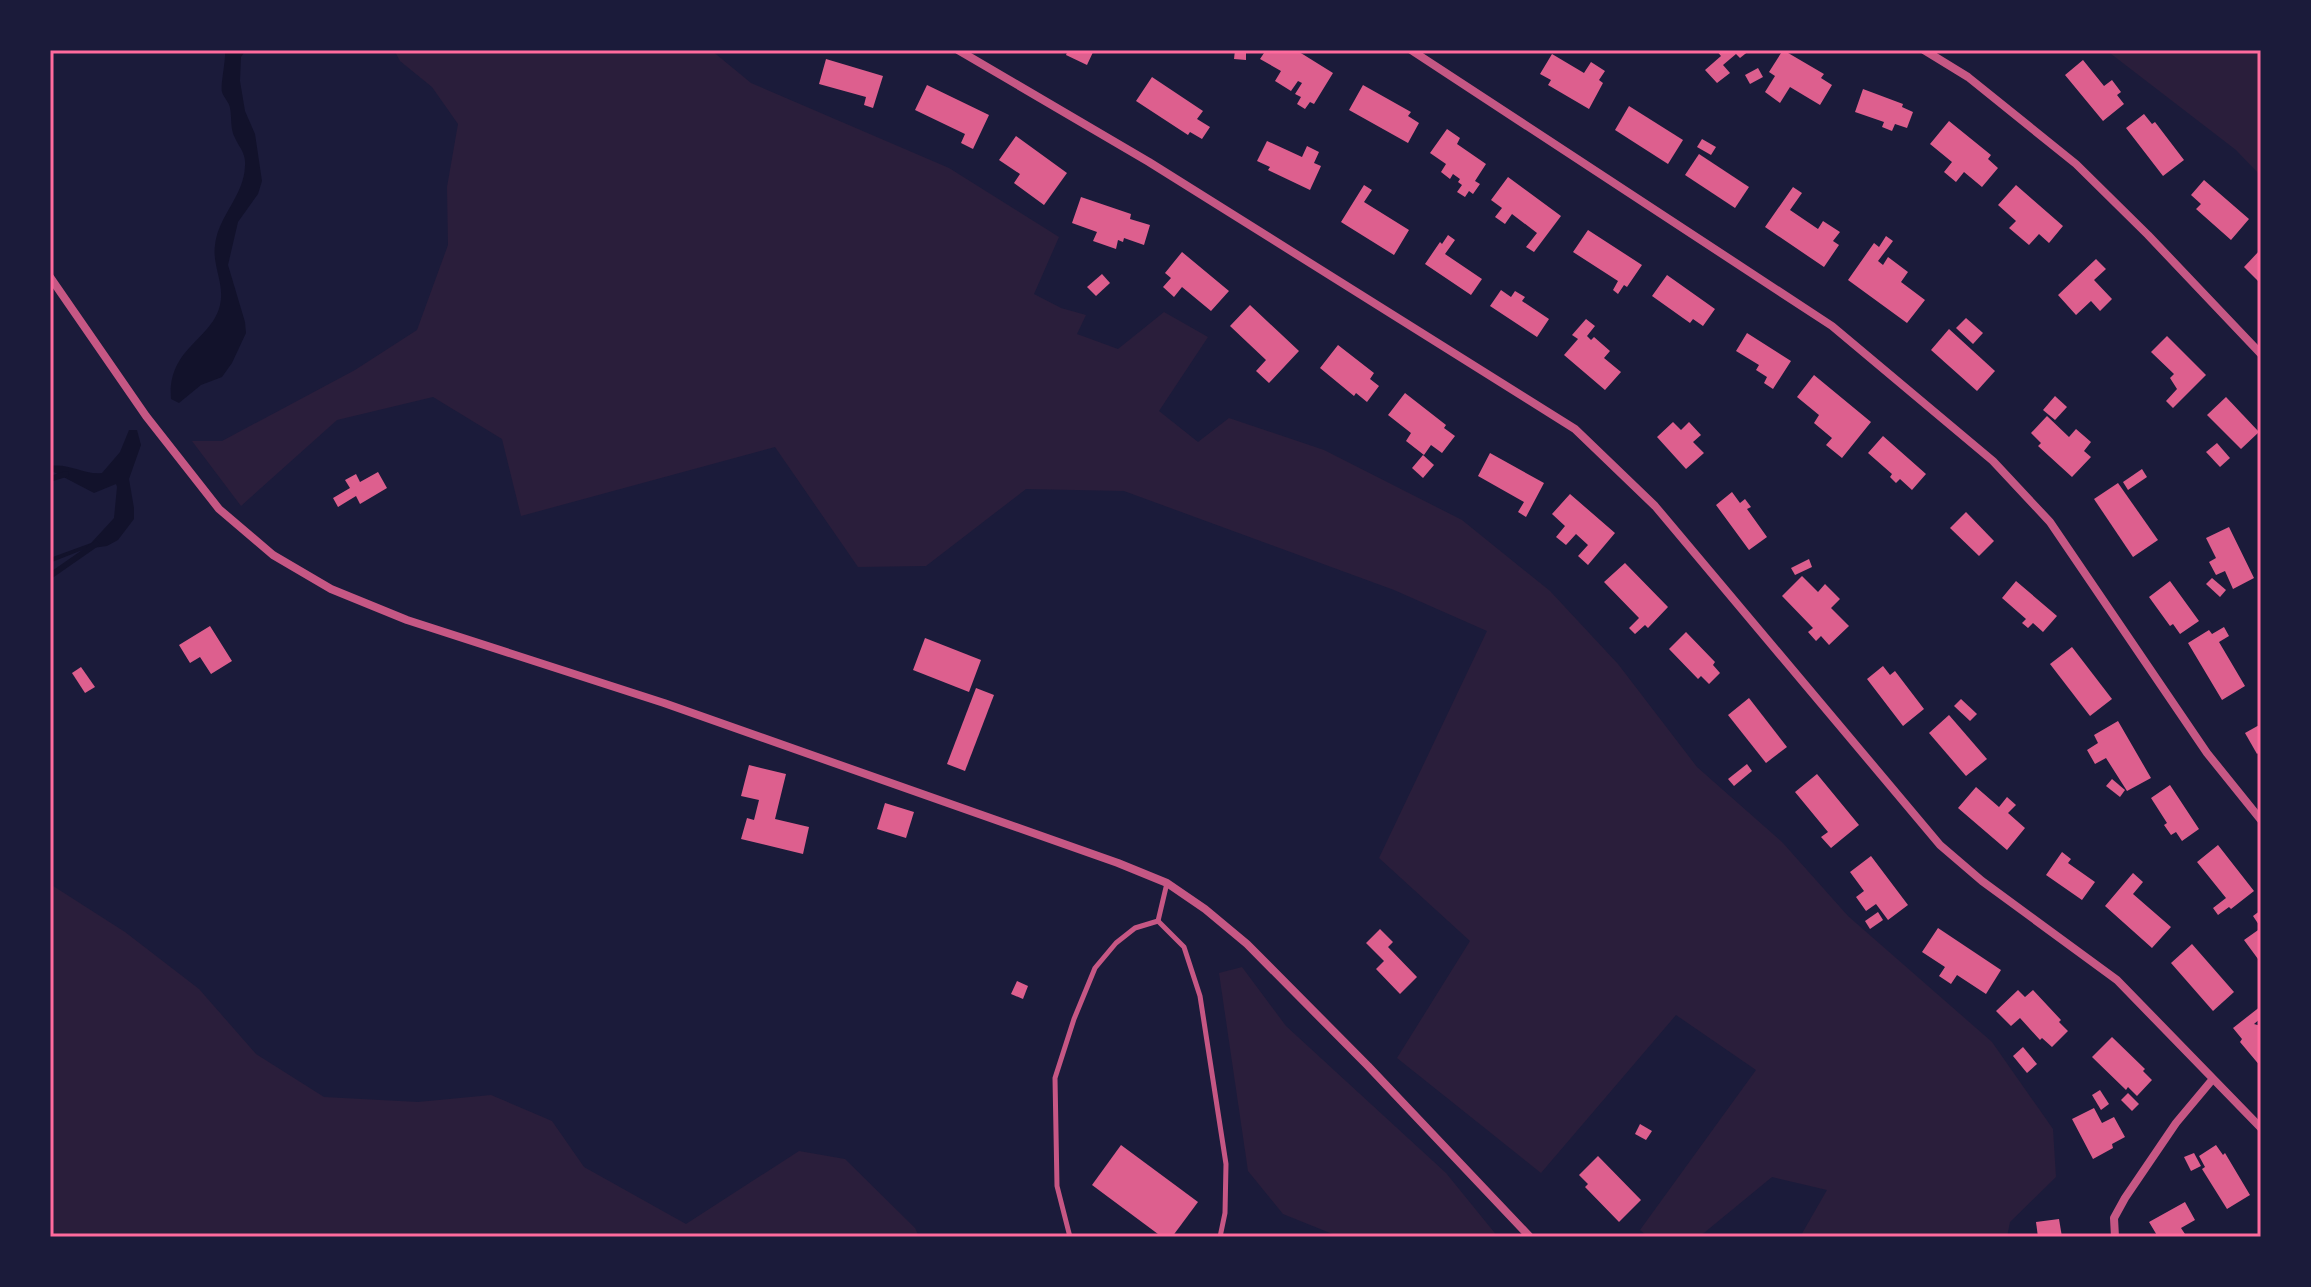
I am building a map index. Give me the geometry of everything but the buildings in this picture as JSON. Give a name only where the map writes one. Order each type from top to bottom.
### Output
[{"type":"street","points":[[958,50],[1149,162],[1575,429],[1655,506],[1940,845],[1982,881],[2117,980],[2261,1128]]},
{"type":"street","points":[[1411,50],[1832,326],[2007,475],[2039,508],[2072,551],[2207,753],[2261,820]]},
{"type":"street","points":[[1924,50],[1968,77],[2076,164],[2261,354]]},
{"type":"street","points":[[50,277],[146,416],[219,509],[273,555],[331,589],[407,620],[664,703],[1167,883],[1247,944],[1530,1237]]},
{"type":"street","points":[[2115,1237],[2114,1218],[2125,1198],[2176,1123],[2212,1080]]},
{"type":"lane","points":[[1158,921],[1167,883]]},
{"type":"lane","points":[[1070,1237],[1057,1186],[1055,1078],[1095,968],[1116,943],[1135,928],[1158,921]]},
{"type":"lane","points":[[1158,921],[1184,947],[1200,996],[1226,1164],[1225,1213],[1220,1237]]},
{"type":"shaded area","points":[[225,50],[246,50],[241,57],[240,81],[245,111],[255,134],[262,181],[258,194],[238,222],[228,265],[246,333],[222,377],[201,385],[179,403],[171,399],[176,368],[215,317],[220,305],[215,245],[244,177],[244,154],[232,131],[229,106],[222,92]]},
{"type":"shaded area","points":[[394,50],[711,50],[751,83],[949,168],[1059,237],[1034,294],[1061,308],[1086,315],[1077,334],[1118,349],[1164,312],[1208,337],[1159,411],[1198,442],[1229,418],[1324,450],[1462,520],[1550,591],[1618,664],[1697,767],[1782,842],[1848,916],[1992,1042],[2053,1129],[2056,1177],[2010,1222],[2007,1237],[1800,1237],[1827,1190],[1772,1177],[1699,1237],[1648,1237],[1640,1230],[1756,1070],[1676,1015],[1541,1173],[1397,1058],[1470,941],[1379,858],[1487,631],[1394,590],[1124,491],[1026,489],[926,566],[858,567],[775,447],[521,516],[502,439],[433,397],[337,420],[241,506],[192,441],[222,441],[355,370],[417,330],[448,245],[447,187],[458,124],[432,87],[400,61]]},
{"type":"shaded area","points":[[2106,50],[2261,50],[2261,176],[2236,150]]},
{"type":"shaded area","points":[[129,430],[137,430],[141,445],[129,479],[134,519],[118,540],[107,546],[85,549],[50,565],[50,558],[91,543],[114,518],[117,487],[116,484],[94,493],[50,470],[51,466],[102,473],[120,452]]},
{"type":"shaded area","points":[[50,884],[125,932],[199,989],[256,1054],[324,1097],[418,1102],[491,1095],[552,1121],[584,1167],[686,1224],[799,1151],[845,1159],[915,1228],[919,1237],[50,1237]]},
{"type":"shaded area","points":[[1242,967],[1286,1026],[1446,1173],[1498,1237],[1340,1237],[1283,1214],[1248,1171],[1219,973]]},
{"type":"waterway","points":[[50,479],[66,474]]},
{"type":"waterway","points":[[50,576],[96,544]]}]
